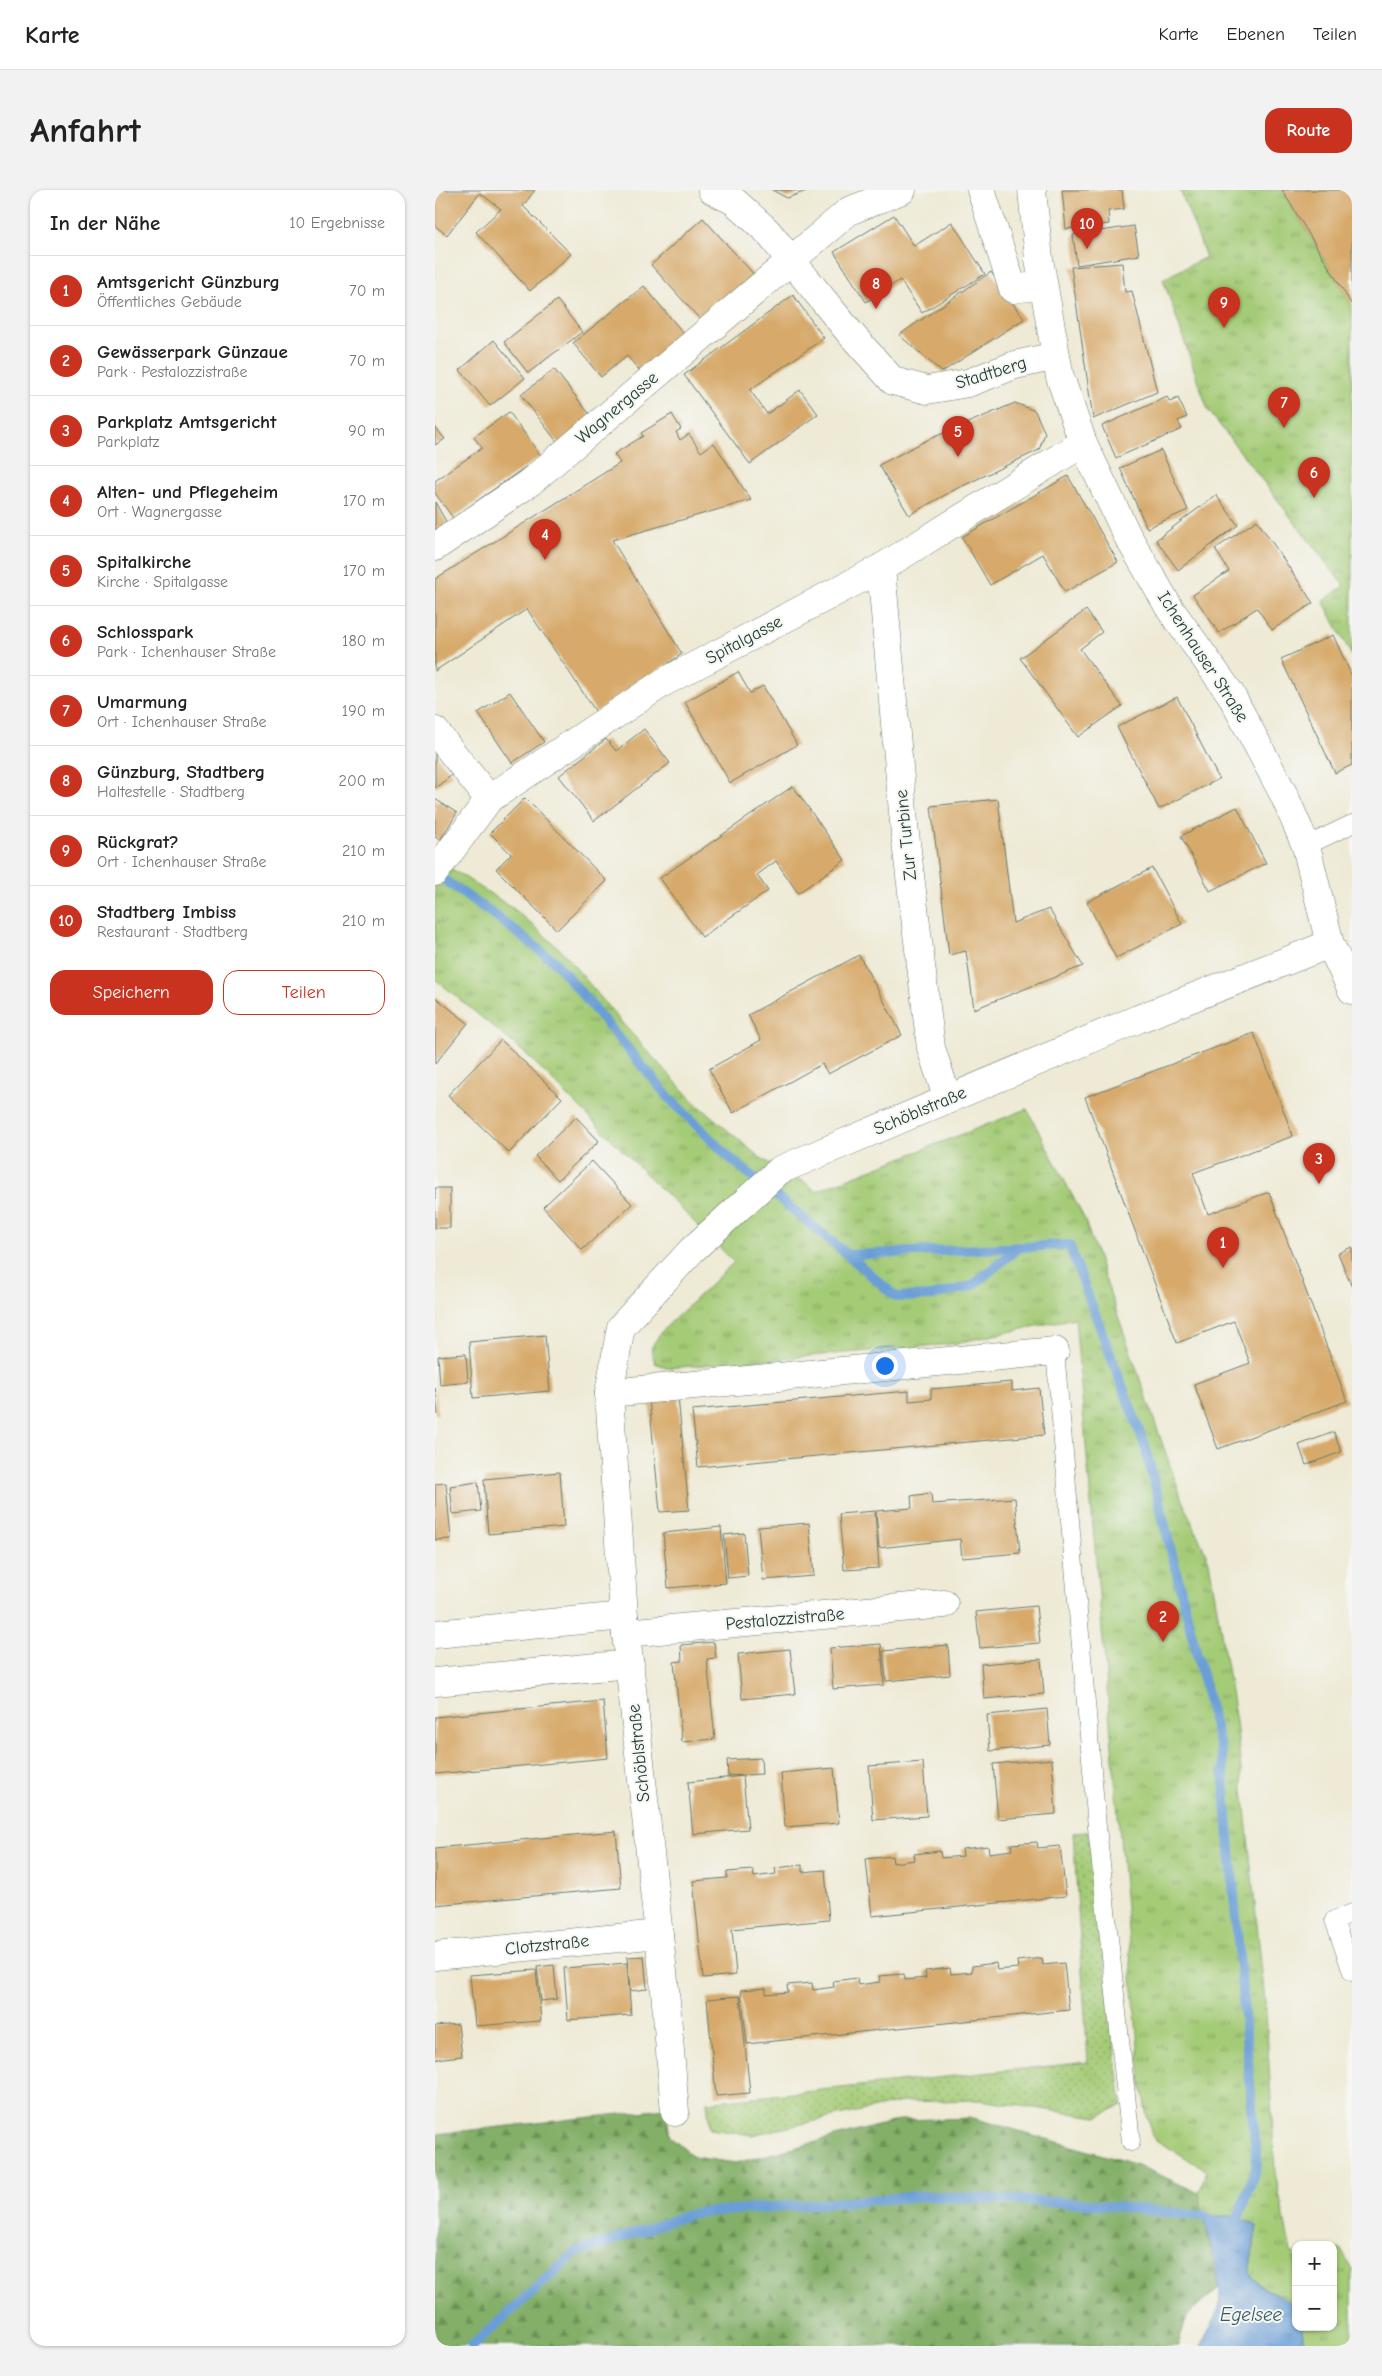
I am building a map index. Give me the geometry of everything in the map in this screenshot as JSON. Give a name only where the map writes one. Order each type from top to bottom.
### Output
[{"type":"street","name":"Stadtberg","points":[[712,190],[734,201],[767,231],[793,259],[850,333],[893,381],[927,390],[968,383],[1015,364],[1056,356]]},
{"type":"street","points":[[793,259],[849,211],[902,190]]},
{"type":"street","points":[[981,190],[1013,289],[1043,285]]},
{"type":"street","points":[[1033,190],[1043,285],[1056,356]]},
{"type":"street","name":"Wagnergasse","points":[[435,547],[529,483],[793,259]]},
{"type":"street","name":"Ichenhauser Straße","points":[[1056,356],[1060,377],[1083,443],[1127,535],[1170,609],[1230,693],[1284,795],[1305,846],[1341,950],[1352,990]]},
{"type":"street","name":"Spitalgasse","points":[[441,864],[489,798],[664,682],[881,568],[1083,443]]},
{"type":"street","name":"Zur Turbine","points":[[881,568],[905,834],[931,1048],[948,1100]]},
{"type":"street","points":[[435,732],[489,798]]},
{"type":"street","name":"Schöblstraße","points":[[675,2112],[659,1934],[625,1624],[609,1393],[621,1327],[692,1250],[780,1170],[1138,1019],[1341,950]]},
{"type":"street","points":[[609,1393],[1055,1351]]},
{"type":"street","name":"Pestalozzistraße","points":[[435,1634],[944,1604]]},
{"type":"street","points":[[435,1682],[630,1664]]},
{"type":"street","name":"Clotzstraße","points":[[435,1956],[659,1934]]},
{"type":"lane","points":[[1305,846],[1352,824]]},
{"type":"lane","points":[[1055,1351],[1097,1828],[1131,2142]]},
{"type":"lane","points":[[1352,1913],[1335,1920],[1352,1972]]},
{"type":"green space","points":[[1180,190],[1282,190],[1352,305],[1352,656],[1323,601],[1344,586],[1208,410],[1163,279],[1206,257]]},
{"type":"green space","points":[[435,858],[514,909],[561,950],[623,1024],[691,1099],[758,1156],[806,1183],[816,1191],[1027,1109],[1084,1218],[1182,1500],[1209,1561],[1236,1722],[1266,2011],[1275,2173],[1292,2252],[1292,2304],[1287,2298],[1264,2288],[1249,2273],[1257,2226],[1233,2216],[1204,2216],[1199,2193],[1207,2170],[1154,2139],[1146,2112],[1141,2081],[1075,1318],[951,1344],[669,1368],[655,1363],[651,1348],[661,1332],[734,1262],[526,1054],[435,979]]},
{"type":"green space","points":[[1088,1832],[1122,2105],[1097,2117],[979,2100],[902,2102],[752,2135],[710,2129],[707,2102],[1088,2062],[1073,1833]]},
{"type":"green space","points":[[666,2109],[670,2137],[694,2157],[736,2163],[900,2120],[974,2118],[1138,2165],[1199,2193],[1219,2288],[1187,2316],[1178,2346],[435,2346],[435,2134]]},
{"type":"green space","points":[[1340,2248],[1352,2269],[1352,2346],[1304,2346],[1302,2331],[1337,2331],[1337,2249]]},
{"type":"water","name":"Egelsee","points":[[1204,2216],[1233,2216],[1257,2226],[1249,2273],[1261,2286],[1289,2302],[1292,2306],[1292,2331],[1302,2331],[1304,2346],[1202,2346],[1218,2312],[1220,2296],[1217,2273]]},
{"type":"building","points":[[435,190],[535,190],[523,206],[571,254],[530,291],[476,232],[501,209],[480,193],[447,235],[435,226]]},
{"type":"building","points":[[772,190],[809,190],[787,198]]},
{"type":"building","points":[[1062,190],[1122,190],[1124,209],[1108,211],[1109,224],[1066,229]]},
{"type":"building","points":[[1282,190],[1352,190],[1352,305]]},
{"type":"building","points":[[894,215],[914,246],[952,222],[985,274],[922,313],[900,280],[866,302],[834,252]]},
{"type":"building","points":[[703,218],[758,279],[706,326],[651,265]]},
{"type":"building","points":[[1134,226],[1139,255],[1077,265],[1073,235]]},
{"type":"building","points":[[1122,263],[1125,292],[1132,291],[1157,392],[1093,419],[1071,267]]},
{"type":"building","points":[[991,272],[1024,319],[942,372],[899,335]]},
{"type":"building","points":[[644,286],[689,340],[645,377],[627,356],[601,377],[573,343]]},
{"type":"building","points":[[793,295],[824,338],[750,390],[767,414],[800,390],[818,414],[750,464],[684,375]]},
{"type":"building","points":[[557,300],[582,332],[528,373],[504,342]]},
{"type":"building","points":[[494,340],[525,378],[490,406],[460,370]]},
{"type":"building","points":[[554,369],[595,421],[561,447],[521,395]]},
{"type":"building","points":[[1167,397],[1170,402],[1178,398],[1187,417],[1178,421],[1182,429],[1116,458],[1102,426]]},
{"type":"building","points":[[1015,403],[1035,411],[1045,433],[1039,450],[956,489],[909,515],[879,465],[927,440]]},
{"type":"building","points":[[509,412],[541,456],[453,518],[435,493],[435,481],[482,448],[474,437]]},
{"type":"building","points":[[672,414],[681,429],[676,432],[680,440],[689,434],[701,452],[714,443],[751,500],[612,540],[682,654],[596,712],[527,609],[435,671],[435,579],[620,463],[614,454],[643,436],[641,433]]},
{"type":"building","points":[[435,427],[445,439],[435,445]]},
{"type":"building","points":[[1161,450],[1188,510],[1147,528],[1120,468]]},
{"type":"building","points":[[1068,476],[1118,562],[1065,592],[1043,554],[990,585],[962,537]]},
{"type":"building","points":[[1216,495],[1238,525],[1178,570],[1156,540]]},
{"type":"building","points":[[435,502],[448,525],[435,533]]},
{"type":"building","points":[[1257,520],[1313,603],[1272,630],[1257,608],[1219,633],[1193,595],[1229,571],[1215,549]]},
{"type":"building","points":[[1086,610],[1102,632],[1080,649],[1122,706],[1078,737],[1020,658]]},
{"type":"building","points":[[1333,635],[1352,676],[1352,765],[1335,773],[1281,659]]},
{"type":"building","points":[[738,672],[750,693],[763,686],[797,745],[730,783],[685,702]]},
{"type":"building","points":[[510,692],[544,742],[512,763],[478,713]]},
{"type":"building","points":[[1177,697],[1219,779],[1159,809],[1117,727]]},
{"type":"building","points":[[644,729],[670,763],[594,821],[559,776],[606,739],[616,751]]},
{"type":"building","points":[[435,753],[452,775],[435,788]]},
{"type":"building","points":[[793,786],[845,860],[798,893],[776,861],[757,875],[768,891],[702,937],[660,878]]},
{"type":"building","points":[[525,798],[607,881],[557,930],[496,869],[511,854],[490,833]]},
{"type":"building","points":[[435,799],[457,813],[440,840],[435,837]]},
{"type":"building","points":[[998,799],[1013,923],[1049,909],[1083,966],[974,1009],[966,951],[949,955],[931,806]]},
{"type":"building","points":[[1237,807],[1266,863],[1210,891],[1181,836]]},
{"type":"building","points":[[1152,868],[1182,924],[1116,958],[1087,902]]},
{"type":"building","points":[[859,955],[902,1035],[828,1074],[822,1064],[733,1113],[709,1069],[761,1040],[748,1015]]},
{"type":"building","points":[[435,997],[468,1023],[435,1064]]},
{"type":"building","points":[[1254,1033],[1293,1136],[1193,1173],[1208,1214],[1269,1192],[1347,1401],[1218,1449],[1194,1384],[1250,1363],[1234,1321],[1177,1343],[1085,1097]]},
{"type":"building","points":[[501,1040],[562,1098],[509,1153],[448,1095]]},
{"type":"building","points":[[576,1117],[599,1141],[558,1180],[535,1156]]},
{"type":"building","points":[[592,1161],[632,1204],[582,1250],[543,1207]]},
{"type":"building","points":[[435,1188],[450,1188],[450,1228],[435,1228]]},
{"type":"building","points":[[1352,1247],[1352,1287],[1338,1253]]},
{"type":"building","points":[[545,1335],[550,1391],[473,1398],[469,1342]]},
{"type":"building","points":[[466,1354],[468,1382],[440,1385],[438,1356]]},
{"type":"building","points":[[1012,1382],[1012,1391],[1039,1388],[1044,1435],[698,1467],[692,1410],[909,1391],[909,1401],[931,1399],[931,1389]]},
{"type":"building","points":[[435,1388],[438,1414],[435,1414]]},
{"type":"building","points":[[678,1397],[689,1510],[660,1512],[649,1399]]},
{"type":"building","points":[[1334,1432],[1341,1452],[1306,1465],[1299,1445]]},
{"type":"building","points":[[560,1472],[564,1527],[488,1534],[484,1479]]},
{"type":"building","points":[[478,1482],[481,1511],[453,1514],[450,1486]]},
{"type":"building","points":[[446,1483],[451,1539],[435,1540],[435,1484]]},
{"type":"building","points":[[931,1493],[932,1504],[1015,1498],[1020,1553],[962,1558],[960,1539],[879,1548],[876,1511],[912,1508],[911,1496]]},
{"type":"building","points":[[875,1511],[879,1568],[844,1570],[839,1514]]},
{"type":"building","points":[[809,1523],[814,1576],[763,1580],[758,1527]]},
{"type":"building","points":[[721,1527],[726,1583],[668,1588],[663,1533]]},
{"type":"building","points":[[744,1533],[748,1576],[728,1578],[724,1535]]},
{"type":"building","points":[[1036,1606],[1040,1643],[980,1648],[976,1612]]},
{"type":"building","points":[[714,1642],[716,1658],[707,1659],[715,1739],[682,1742],[674,1662],[682,1661],[681,1645]]},
{"type":"building","points":[[881,1644],[884,1685],[833,1689],[830,1648]]},
{"type":"building","points":[[948,1645],[950,1675],[886,1681],[883,1651]]},
{"type":"building","points":[[790,1649],[795,1694],[742,1699],[738,1654]]},
{"type":"building","points":[[1041,1659],[1044,1694],[984,1699],[981,1664]]},
{"type":"building","points":[[603,1701],[608,1758],[435,1774],[435,1717]]},
{"type":"building","points":[[1047,1709],[1050,1745],[990,1751],[987,1715]]},
{"type":"building","points":[[761,1758],[762,1774],[728,1776],[727,1760]]},
{"type":"building","points":[[1052,1759],[1056,1814],[998,1819],[993,1764]]},
{"type":"building","points":[[923,1762],[927,1816],[873,1820],[869,1766]]},
{"type":"building","points":[[834,1768],[839,1823],[785,1827],[781,1773]]},
{"type":"building","points":[[743,1776],[748,1829],[693,1834],[688,1782]]},
{"type":"building","points":[[616,1831],[621,1888],[435,1905],[435,1848]]},
{"type":"building","points":[[1037,1842],[1038,1848],[1060,1846],[1066,1896],[872,1916],[866,1859],[892,1856],[893,1863],[915,1860],[914,1854],[940,1851],[941,1858],[963,1856],[962,1849],[988,1846],[989,1853],[1012,1850],[1011,1844]]},
{"type":"building","points":[[802,1865],[802,1872],[825,1870],[829,1920],[732,1929],[736,1975],[703,1978],[693,1881],[727,1878],[727,1872],[753,1870],[754,1877],[776,1874],[775,1868]]},
{"type":"building","points":[[644,1956],[647,1989],[630,1991],[627,1957]]},
{"type":"building","points":[[1042,1958],[1043,1965],[1064,1963],[1069,2010],[747,2044],[741,1990],[766,1988],[766,1994],[788,1992],[787,1985],[812,1983],[813,1990],[834,1987],[833,1981],[857,1978],[858,1985],[880,1982],[879,1976],[904,1974],[905,1980],[926,1978],[925,1971],[950,1968],[951,1974],[972,1972],[972,1966],[996,1963],[997,1970],[1018,1968],[1017,1961]]},
{"type":"building","points":[[627,1963],[631,2015],[568,2020],[564,1968]]},
{"type":"building","points":[[554,1965],[557,1999],[541,2001],[537,1967]]},
{"type":"building","points":[[536,1970],[541,2021],[475,2026],[470,1975]]},
{"type":"building","points":[[740,1996],[750,2093],[716,2096],[707,1999]]},
{"type":"building","points":[[458,2024],[462,2056],[435,2059],[435,2026]]},
{"type":"waterway","points":[[436,874],[497,917],[555,962],[670,1099],[730,1158],[848,1255],[1069,1245],[1145,1446],[1222,1755],[1257,2165],[1239,2216],[1228,2224]]},
{"type":"waterway","points":[[848,1255],[896,1297],[931,1296],[972,1286],[1018,1248]]},
{"type":"waterway","points":[[472,2346],[575,2253],[694,2213],[925,2196],[1082,2203],[1204,2216],[1216,2221]]},
{"type":"place","name":"Stadtberg Imbiss","points":[[1087,249]]},
{"type":"place","name":"Günzburg, Stadtberg","points":[[876,309]]},
{"type":"place","name":"Rückgrat?","points":[[1224,328]]},
{"type":"place","name":"Umarmung","points":[[1284,428]]},
{"type":"place","name":"Spitalkirche","points":[[958,457]]},
{"type":"place","name":"Schlosspark","points":[[1314,498]]},
{"type":"place","name":"Alten- und Pflegeheim","points":[[545,560]]},
{"type":"place","name":"Parkplatz Amtsgericht","points":[[1319,1184]]},
{"type":"place","name":"Amtsgericht Günzburg","points":[[1223,1268]]},
{"type":"place","name":"Gewässerpark Günzaue","points":[[1163,1642]]}]
